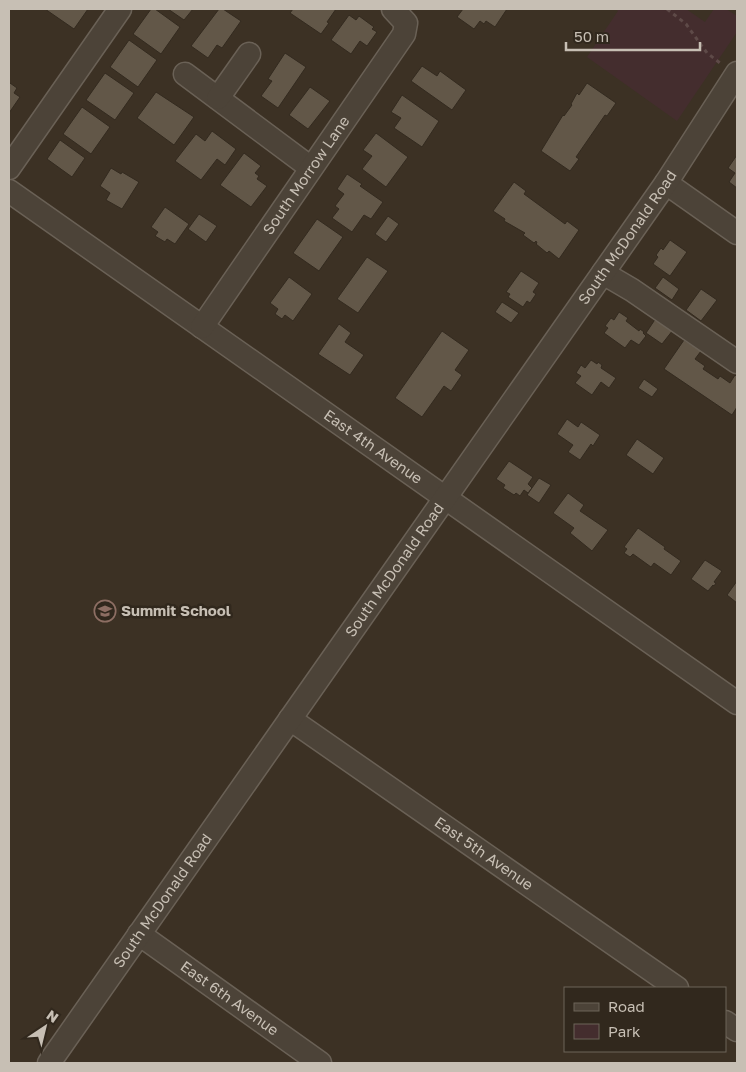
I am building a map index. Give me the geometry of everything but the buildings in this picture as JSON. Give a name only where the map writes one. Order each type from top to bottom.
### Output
[{"type":"street","points":[[9,168],[120,9]]},
{"type":"street","name":"South Morrow Lane","points":[[202,327],[404,34],[400,16]]},
{"type":"street","points":[[218,98],[249,54]]},
{"type":"street","points":[[185,74],[311,168]]},
{"type":"street","name":"South McDonald Road","points":[[49,1063],[666,182],[737,74]]},
{"type":"street","points":[[666,182],[737,233]]},
{"type":"street","name":"East 4th Avenue","points":[[9,191],[737,703]]},
{"type":"street","points":[[602,273],[648,300],[737,362]]},
{"type":"street","name":"East 5th Avenue","points":[[290,719],[676,987]]},
{"type":"street","name":"East 6th Avenue","points":[[139,934],[320,1063]]},
{"type":"street","points":[[726,1023],[737,1030]]},
{"type":"path","points":[[667,9],[686,24],[712,57],[737,74]]},
{"type":"green space","points":[[616,9],[686,9],[705,22],[714,9],[726,9],[737,16],[737,32],[677,121],[587,57],[618,11]]},
{"type":"place","name":"Summit School","points":[[105,611]]}]
